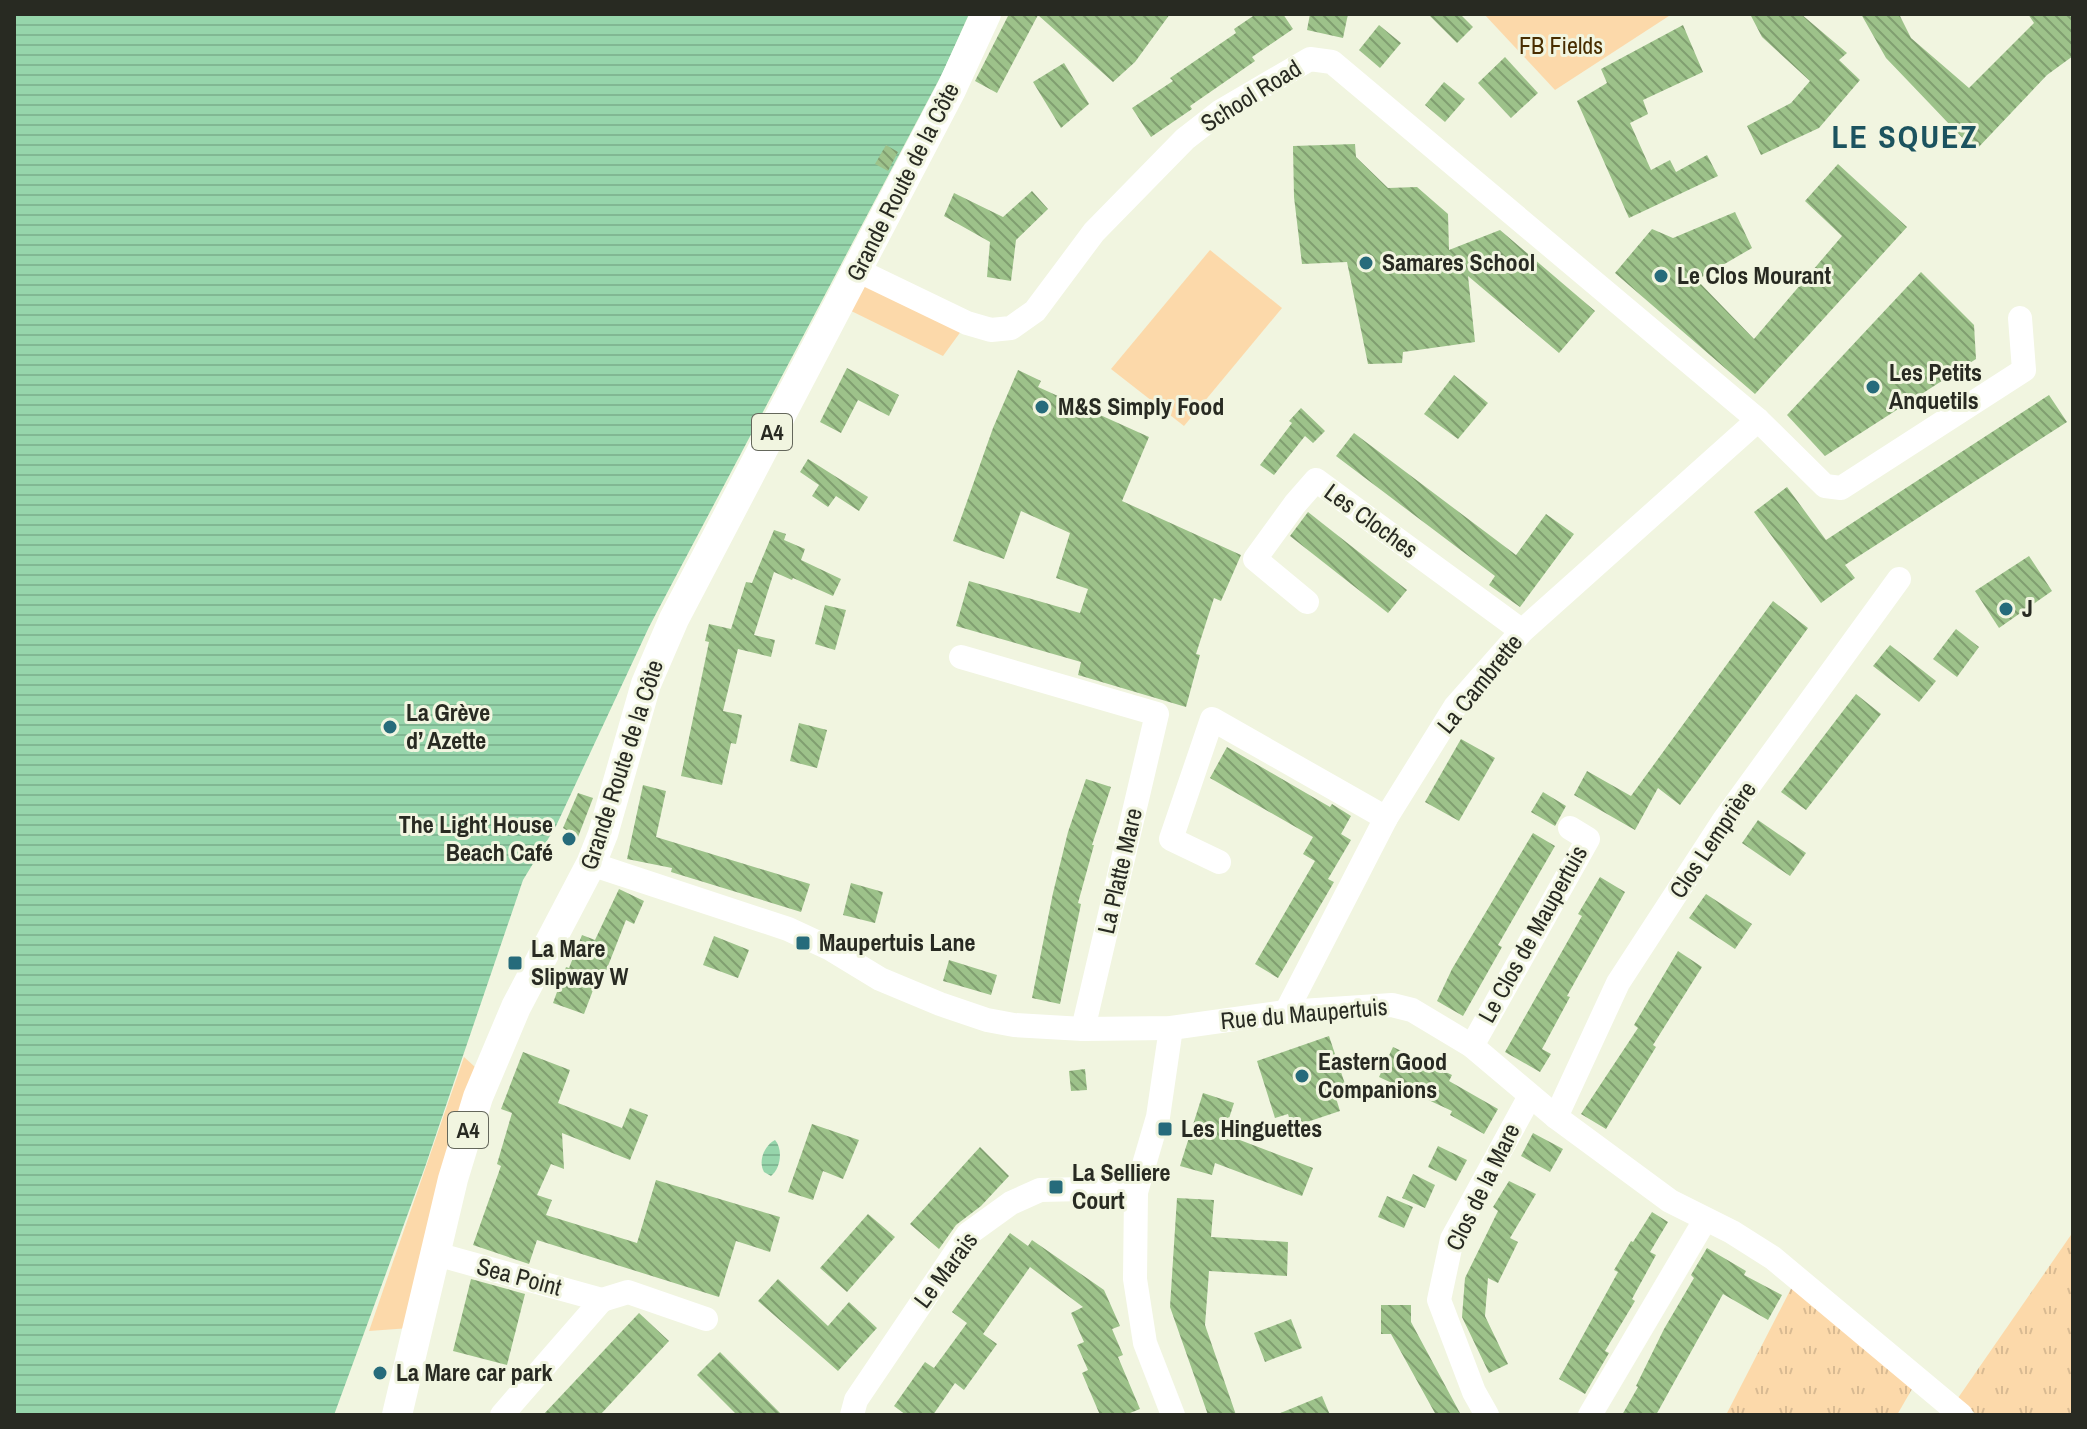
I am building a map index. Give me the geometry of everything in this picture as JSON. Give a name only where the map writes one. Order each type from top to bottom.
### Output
[{"type":"main road","name":"Grande Route de la Côte","points":[[397,1415],[453,1179],[478,1097],[516,1007],[591,864],[603,834],[646,684],[674,619],[951,90],[986,14]]},
{"type":"street","name":"School Road","points":[[857,270],[967,323],[991,330],[1011,328],[1035,311],[1094,232],[1185,139],[1221,111],[1310,59],[1332,62],[1758,420],[1825,486],[1841,488],[2024,370],[2020,318]]},
{"type":"street","name":"La Cambrette","points":[[1286,1012],[1386,818],[1455,707],[1522,631],[1758,420]]},
{"type":"street","name":"Les Cloches","points":[[1307,602],[1255,559],[1316,480],[1522,631]]},
{"type":"street","name":"Clos Lemprière","points":[[1556,1117],[1626,971],[1724,820],[1899,579]]},
{"type":"street","name":"La Platte Mare","points":[[961,657],[1157,714],[1083,1029]]},
{"type":"street","points":[[1219,862],[1171,839],[1212,719],[1386,818]]},
{"type":"street","name":"Le Clos de Maupertuis","points":[[1472,1046],[1588,839],[1570,828]]},
{"type":"street","name":"Rue du Maupertuis","points":[[591,864],[788,929],[829,948],[880,979],[940,1004],[987,1020],[1014,1025],[1083,1029],[1171,1028],[1286,1012],[1392,1005],[1412,1010],[1472,1046],[1556,1117],[1670,1201],[1732,1232],[1773,1258],[1961,1415]]},
{"type":"street","points":[[1171,1028],[1158,1117],[1136,1192],[1135,1279],[1145,1343],[1173,1415]]},
{"type":"street","name":"Clos de la Mare","points":[[1487,1415],[1474,1392],[1439,1300],[1452,1239],[1530,1096]]},
{"type":"street","name":"Le Marais","points":[[852,1415],[856,1400],[968,1234],[1011,1203],[1040,1190],[1136,1192]]},
{"type":"street","points":[[1590,1415],[1705,1220]]},
{"type":"street","name":"Sea Point","points":[[436,1254],[602,1300]]},
{"type":"street","name":"Sea Point","points":[[502,1415],[602,1300],[628,1292],[706,1319]]},
{"type":"green space","name":"FB Fields","points":[[1484,14],[1672,14],[1555,90]]},
{"type":"green space","points":[[1210,250],[1282,308],[1184,426],[1111,369]]},
{"type":"green space","points":[[857,270],[967,323],[943,356],[839,305]]},
{"type":"green space","points":[[464,1057],[486,1077],[410,1328],[369,1331]]},
{"type":"green space","points":[[2073,1232],[2073,1415],[1977,1415],[1958,1398]]},
{"type":"green space","points":[[1797,1277],[1912,1389],[1897,1415],[1726,1415]]},
{"type":"shaded area","name":"La Grève d’ Azette","points":[[14,14],[969,14],[943,72],[649,627],[556,826],[523,880],[425,1167],[334,1415],[14,1415]]},
{"type":"shaded area","points":[[775,1140],[780,1158],[771,1176],[764,1172],[762,1159]]},
{"type":"building","points":[[1009,14],[1170,14],[1135,62],[1113,82],[1038,15],[997,93],[975,81]]},
{"type":"building","points":[[1256,14],[1283,14],[1293,29],[1252,57],[1255,61],[1190,106],[1192,109],[1151,137],[1132,108],[1173,81],[1170,78],[1236,33],[1234,29]]},
{"type":"building","points":[[1310,14],[1348,14],[1343,38],[1307,30]]},
{"type":"building","points":[[1428,14],[1460,14],[1473,27],[1457,43]]},
{"type":"building","points":[[1750,14],[1801,14],[1847,53],[1839,60],[1860,80],[1819,128],[1761,155],[1747,126],[1791,103],[1810,81],[1762,37]]},
{"type":"building","points":[[1861,14],[1899,14],[1911,38],[1969,88],[2034,23],[2028,14],[2073,14],[2073,56],[2047,75],[1975,151],[1886,58]]},
{"type":"building","points":[[1379,25],[1401,43],[1380,68],[1359,50]]},
{"type":"building","name":"Le Clos Mourant","points":[[1683,25],[1703,72],[1643,100],[1648,114],[1630,123],[1651,170],[1670,160],[1676,172],[1707,155],[1718,176],[1629,218],[1577,101],[1607,83],[1601,69]]},
{"type":"building","points":[[1505,57],[1538,93],[1511,118],[1478,83]]},
{"type":"building","points":[[1064,63],[1089,104],[1061,128],[1033,82]]},
{"type":"building","points":[[1444,82],[1465,99],[1445,122],[1425,105]]},
{"type":"building","points":[[1355,144],[1356,157],[1388,188],[1417,187],[1448,214],[1449,250],[1500,230],[1595,311],[1559,353],[1468,276],[1475,342],[1403,352],[1402,363],[1368,364],[1347,262],[1302,264],[1294,197],[1293,146]]},
{"type":"building","points":[[886,145],[898,152],[888,171],[875,164]]},
{"type":"building","name":"Le Clos Mourant","points":[[1838,164],[1907,227],[1755,394],[1615,273],[1652,229],[1673,238],[1735,212],[1752,248],[1697,280],[1754,339],[1842,236],[1805,201]]},
{"type":"building","points":[[1032,191],[1048,209],[1016,240],[1011,281],[987,277],[990,242],[944,216],[954,193],[1003,217]]},
{"type":"building","name":"Les Petits Anquetils","points":[[1921,272],[1974,325],[1976,359],[1825,456],[1787,415]]},
{"type":"building","points":[[847,368],[899,395],[889,416],[858,400],[841,433],[820,422]]},
{"type":"building","points":[[1018,370],[1041,381],[1038,387],[1149,437],[1122,501],[1241,555],[1221,601],[1214,598],[1196,654],[1200,655],[1186,707],[1078,675],[1081,662],[956,626],[969,581],[1080,613],[1088,589],[1056,578],[1070,533],[1021,511],[1004,559],[953,541],[993,428]]},
{"type":"building","points":[[1454,375],[1488,403],[1458,439],[1424,414]]},
{"type":"building","points":[[2049,395],[2067,422],[1845,565],[1855,578],[1821,603],[1754,512],[1787,487],[1826,540]]},
{"type":"building","points":[[1301,408],[1325,431],[1313,443],[1305,436],[1274,475],[1260,465]]},
{"type":"building","points":[[1354,433],[1516,555],[1546,514],[1574,534],[1520,607],[1489,585],[1495,576],[1336,456]]},
{"type":"building","points":[[808,459],[868,497],[859,511],[836,496],[828,507],[812,496],[819,485],[800,472]]},
{"type":"building","points":[[1308,512],[1407,590],[1388,613],[1290,536]]},
{"type":"building","points":[[774,530],[786,534],[784,540],[805,549],[801,560],[841,579],[833,596],[774,572],[754,635],[775,640],[771,657],[738,649],[723,711],[742,715],[736,744],[731,743],[722,785],[681,776],[709,642],[705,641],[709,624],[731,629],[746,582],[752,583]]},
{"type":"building","name":"J","points":[[2029,556],[2052,591],[1999,628],[1975,591]]},
{"type":"building","points":[[1773,601],[1808,628],[1680,805],[1658,788],[1635,830],[1574,795],[1587,771],[1631,796]]},
{"type":"building","points":[[825,605],[846,610],[835,650],[815,644]]},
{"type":"building","points":[[1956,629],[1979,647],[1957,677],[1933,659]]},
{"type":"building","points":[[1890,645],[1936,681],[1919,702],[1873,666]]},
{"type":"building","points":[[1856,694],[1881,714],[1806,810],[1781,792]]},
{"type":"building","points":[[799,723],[827,730],[817,768],[790,761]]},
{"type":"building","points":[[1461,739],[1495,758],[1459,821],[1425,802]]},
{"type":"building","points":[[1227,747],[1351,816],[1341,834],[1351,840],[1328,879],[1334,882],[1278,978],[1255,964],[1315,861],[1303,854],[1313,837],[1210,778]]},
{"type":"building","points":[[1086,779],[1111,787],[1092,845],[1078,903],[1081,904],[1060,1004],[1032,998],[1068,832]]},
{"type":"building","points":[[643,785],[666,791],[656,837],[810,884],[801,912],[671,872],[672,868],[627,859]]},
{"type":"building","points":[[1543,792],[1566,806],[1555,826],[1531,812]]},
{"type":"building","points":[[578,793],[593,798],[578,837],[563,828]]},
{"type":"building","points":[[1758,820],[1806,853],[1790,876],[1742,843]]},
{"type":"building","points":[[1533,833],[1555,846],[1498,945],[1502,947],[1463,1016],[1437,1001],[1452,969]]},
{"type":"building","points":[[1600,877],[1625,892],[1567,996],[1570,997],[1542,1049],[1551,1054],[1540,1072],[1505,1052],[1582,916],[1578,914]]},
{"type":"building","points":[[851,883],[883,892],[875,923],[843,915]]},
{"type":"building","points":[[619,889],[644,901],[634,924],[626,920],[606,971],[601,969],[584,1014],[553,1003],[582,935],[595,940]]},
{"type":"building","points":[[1706,894],[1752,924],[1735,949],[1689,918]]},
{"type":"building","points":[[714,936],[749,950],[738,978],[703,965]]},
{"type":"building","points":[[1678,951],[1702,967],[1606,1129],[1581,1114],[1638,1028],[1634,1025]]},
{"type":"building","points":[[949,960],[997,975],[991,995],[943,981]]},
{"type":"building","name":"Eastern Good Companions","points":[[1329,1036],[1347,1090],[1335,1095],[1340,1111],[1292,1127],[1288,1114],[1275,1118],[1257,1061]]},
{"type":"building","points":[[1393,1047],[1452,1075],[1449,1081],[1498,1109],[1484,1134],[1450,1115],[1452,1111],[1379,1077]]},
{"type":"building","points":[[523,1052],[570,1070],[558,1103],[622,1128],[630,1108],[648,1115],[630,1160],[562,1133],[564,1169],[551,1164],[537,1195],[552,1200],[546,1215],[637,1243],[656,1180],[780,1217],[770,1252],[736,1241],[719,1297],[537,1240],[529,1264],[473,1245],[501,1166],[497,1164],[512,1113],[501,1109]]},
{"type":"building","points":[[1085,1069],[1087,1090],[1071,1091],[1069,1071]]},
{"type":"building","points":[[1203,1093],[1234,1103],[1224,1134],[1313,1168],[1302,1196],[1215,1163],[1212,1175],[1180,1166]]},
{"type":"building","points":[[812,1124],[859,1140],[843,1179],[823,1171],[813,1200],[788,1192]]},
{"type":"building","points":[[1533,1133],[1563,1149],[1550,1172],[1521,1156]]},
{"type":"building","points":[[1438,1146],[1467,1160],[1456,1181],[1428,1167]]},
{"type":"building","points":[[980,1147],[1009,1176],[981,1206],[956,1225],[939,1249],[910,1224]]},
{"type":"building","points":[[1413,1174],[1435,1185],[1425,1208],[1402,1198]]},
{"type":"building","points":[[1509,1181],[1536,1194],[1510,1238],[1518,1242],[1498,1283],[1488,1278],[1485,1316],[1508,1364],[1489,1373],[1462,1317],[1465,1278],[1498,1211],[1493,1207]]},
{"type":"building","points":[[1387,1196],[1413,1207],[1404,1228],[1378,1217]]},
{"type":"building","points":[[1177,1198],[1214,1200],[1211,1237],[1288,1242],[1287,1276],[1209,1271],[1205,1325],[1236,1415],[1208,1415],[1170,1307]]},
{"type":"building","points":[[1652,1212],[1668,1222],[1650,1252],[1656,1255],[1632,1299],[1635,1301],[1605,1351],[1609,1353],[1585,1394],[1559,1379],[1618,1272],[1614,1270]]},
{"type":"building","points":[[868,1214],[895,1237],[847,1292],[820,1268]]},
{"type":"building","points":[[1010,1233],[1028,1246],[1032,1240],[1104,1290],[1120,1326],[1112,1329],[1123,1355],[1118,1357],[1140,1409],[1125,1415],[1100,1415],[1082,1373],[1088,1370],[1077,1345],[1084,1342],[1071,1313],[1083,1307],[1030,1267],[983,1334],[997,1344],[964,1390],[955,1383],[933,1415],[906,1415],[894,1406],[925,1362],[934,1368],[967,1323],[952,1312]]},
{"type":"building","points":[[1707,1248],[1746,1271],[1744,1275],[1782,1295],[1768,1320],[1723,1294],[1656,1415],[1622,1415],[1664,1329],[1694,1278],[1691,1275]]},
{"type":"building","points":[[471,1279],[525,1294],[507,1365],[453,1351]]},
{"type":"building","points":[[778,1279],[828,1326],[849,1302],[877,1328],[838,1371],[758,1301]]},
{"type":"building","points":[[1381,1305],[1411,1305],[1411,1322],[1461,1415],[1436,1415],[1391,1334],[1381,1334]]},
{"type":"building","points":[[639,1313],[669,1341],[600,1415],[543,1415]]},
{"type":"building","points":[[1291,1319],[1302,1348],[1265,1362],[1254,1333]]},
{"type":"building","points":[[720,1352],[782,1415],[737,1415],[697,1375]]},
{"type":"building","points":[[1322,1396],[1330,1415],[1278,1415],[1278,1414]]},
{"type":"place","name":"Samares School","points":[[1366,263]]},
{"type":"place","name":"Le Clos Mourant","points":[[1661,276]]},
{"type":"place","name":"Les Petits Anquetils","points":[[1873,387]]},
{"type":"place","name":"M&S Simply Food","points":[[1042,407]]},
{"type":"place","name":"J","points":[[2006,609]]},
{"type":"place","name":"La Grève d’ Azette","points":[[390,727]]},
{"type":"place","name":"The Light House Beach Café","points":[[569,839]]},
{"type":"place","name":"Maupertuis Lane","points":[[803,943]]},
{"type":"place","name":"La Mare Slipway W","points":[[515,963]]},
{"type":"place","name":"Eastern Good Companions","points":[[1302,1076]]},
{"type":"place","name":"Les Hinguettes","points":[[1165,1129]]},
{"type":"place","name":"La Selliere Court","points":[[1056,1187]]},
{"type":"place","name":"La Mare car park","points":[[380,1373]]},
{"type":"district","name":"LE SQUEZ","points":[[1905,137]]}]
